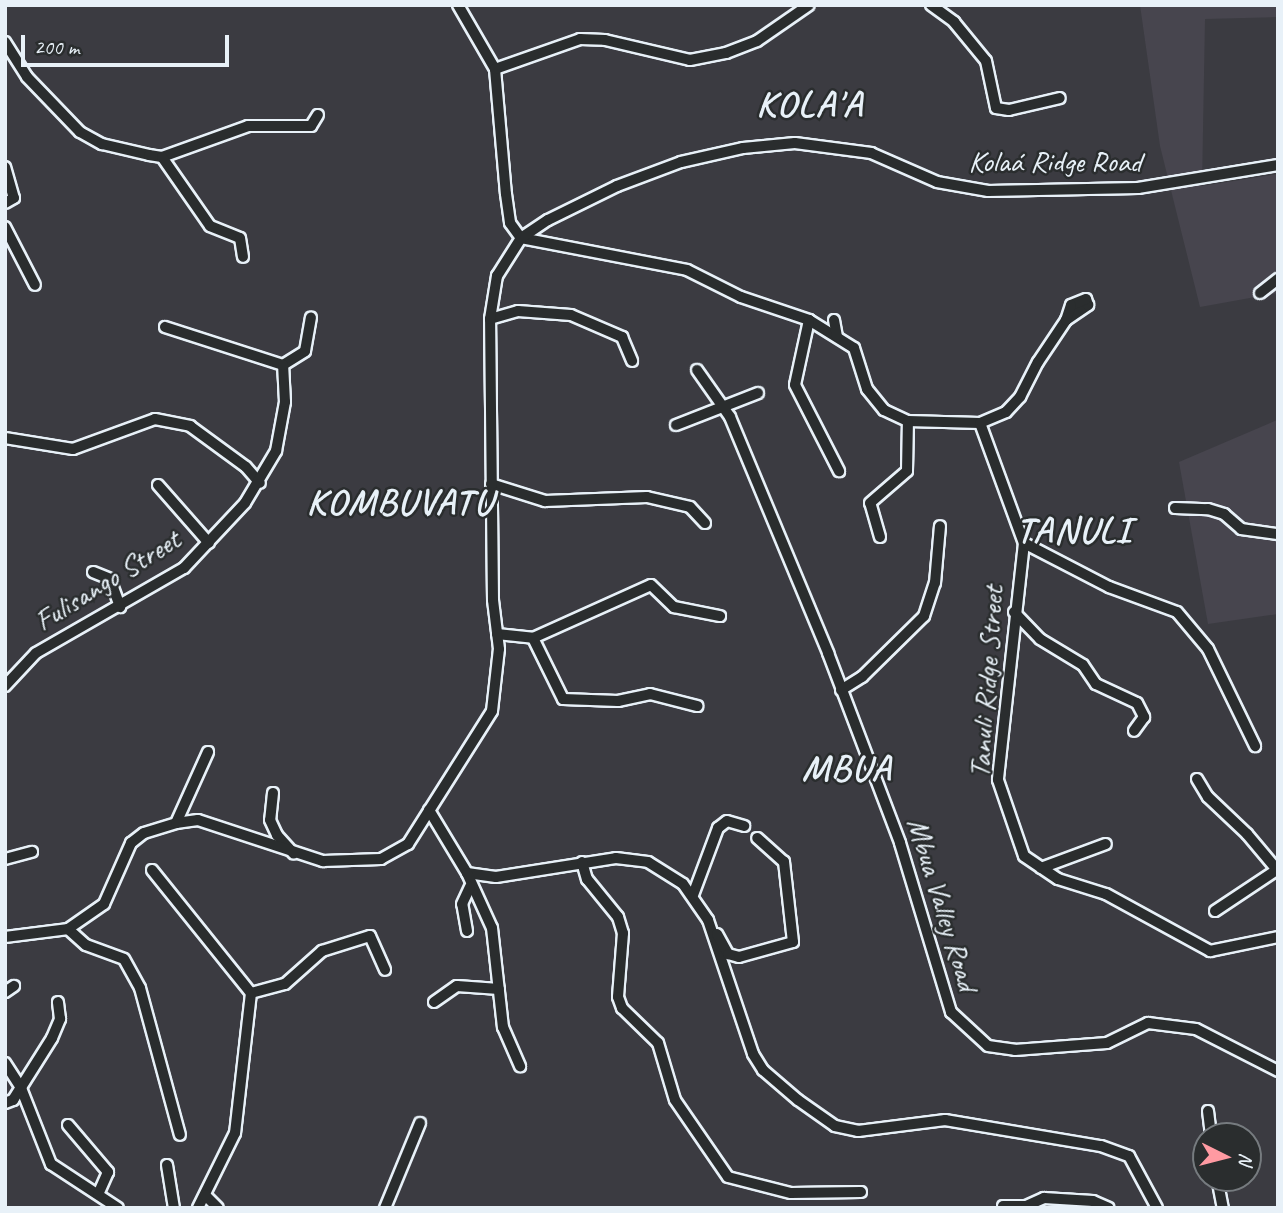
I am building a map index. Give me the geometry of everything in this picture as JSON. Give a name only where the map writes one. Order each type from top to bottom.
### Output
[{"type":"street","points":[[458,5],[495,69],[508,213],[521,238]]},
{"type":"street","points":[[495,69],[580,39],[605,40],[690,60],[726,53],[757,41],[809,5]]},
{"type":"street","points":[[931,5],[954,22],[986,61],[996,108],[1009,110],[1060,98]]},
{"type":"street","points":[[5,42],[27,77],[79,132],[102,144],[162,157],[248,126],[311,126],[318,115]]},
{"type":"street","name":"Kolaá Ridge Road","points":[[521,238],[617,186],[681,162],[743,148],[795,143],[838,146],[872,153],[937,182],[988,191],[1138,188],[1278,165]]},
{"type":"street","points":[[162,157],[210,226],[240,239],[243,257]]},
{"type":"street","points":[[5,167],[14,198],[5,203]]},
{"type":"street","points":[[5,227],[35,285]]},
{"type":"street","points":[[5,937],[68,929],[104,904],[131,843],[144,833],[176,823],[198,820],[296,856],[351,863],[381,859],[408,844],[492,711],[497,634],[491,485],[490,319],[497,275],[521,238]]},
{"type":"street","points":[[521,238],[687,270],[741,297],[809,320],[854,348],[867,389],[884,410],[908,421],[980,423],[1006,412],[1020,397],[1066,320]]},
{"type":"street","points":[[1260,293],[1278,279]]},
{"type":"street","points":[[490,319],[518,311],[571,315],[622,337],[632,361]]},
{"type":"street","points":[[165,327],[283,365],[305,351],[311,318]]},
{"type":"street","points":[[809,320],[795,385],[839,471]]},
{"type":"street","points":[[834,320],[837,337]]},
{"type":"street","name":"Fulisango Street","points":[[5,686],[36,653],[184,568],[209,542],[260,483],[276,451],[281,426],[283,365]]},
{"type":"street","name":"Mbua Valley Road","points":[[697,370],[726,409],[841,690],[900,843],[951,1012],[973,1035],[988,1045],[1015,1050],[1067,1049],[1107,1043],[1148,1023],[1196,1029],[1278,1071]]},
{"type":"street","points":[[676,425],[726,409],[758,393]]},
{"type":"street","points":[[5,438],[73,449],[155,419],[190,426],[246,467],[260,483]]},
{"type":"street","points":[[880,537],[870,503],[907,471],[908,421]]},
{"type":"street","name":"Tanuli Ridge Street","points":[[980,423],[1024,543],[1014,612],[998,780],[1024,856],[1076,886],[1106,894],[1210,951],[1278,937]]},
{"type":"street","points":[[158,485],[209,542]]},
{"type":"street","points":[[491,485],[545,501],[647,498],[690,507],[705,523]]},
{"type":"street","points":[[1175,508],[1209,509],[1224,514],[1241,529],[1259,535],[1278,534]]},
{"type":"street","points":[[841,690],[862,677],[924,616],[935,583],[940,526]]},
{"type":"street","points":[[1024,543],[1109,587],[1177,612],[1208,649],[1255,746]]},
{"type":"street","points":[[93,572],[110,579],[120,607]]},
{"type":"street","points":[[497,634],[533,638],[650,585],[674,607],[720,616]]},
{"type":"street","points":[[1014,612],[1047,645],[1083,665],[1096,684],[1137,703],[1144,717],[1134,731]]},
{"type":"street","points":[[533,638],[563,699],[618,701],[650,694],[697,706]]},
{"type":"street","points":[[176,823],[208,752]]},
{"type":"street","points":[[1197,779],[1208,797],[1247,834],[1276,871],[1215,911]]},
{"type":"street","points":[[273,793],[270,820],[277,835],[296,856]]},
{"type":"street","points":[[429,810],[467,873],[470,887],[492,928],[502,1027],[520,1066]]},
{"type":"street","points":[[693,894],[710,839],[718,828],[727,821],[744,826]]},
{"type":"street","points":[[467,873],[496,877],[616,858],[648,862],[693,894],[729,954],[739,957],[793,942],[784,862],[757,838]]},
{"type":"street","points":[[1041,868],[1105,844]]},
{"type":"street","points":[[5,859],[32,852]]},
{"type":"street","points":[[582,862],[587,879],[618,917],[623,933],[618,997],[622,1008],[658,1043],[675,1100],[729,1177],[791,1193],[861,1192]]},
{"type":"street","points":[[152,870],[251,993],[235,1133],[198,1208]]},
{"type":"street","points":[[467,931],[461,904],[470,887]]},
{"type":"street","points":[[708,920],[753,1054],[790,1093],[835,1126],[858,1131],[945,1120],[1101,1146],[1129,1156],[1157,1208]]},
{"type":"street","points":[[68,929],[86,945],[124,959],[140,988],[180,1135]]},
{"type":"street","points":[[251,993],[285,984],[321,951],[370,936],[385,970]]},
{"type":"street","points":[[434,1002],[457,986],[499,989]]},
{"type":"street","points":[[5,1102],[21,1088],[52,1038],[60,1019],[58,1002]]},
{"type":"street","points":[[5,1063],[21,1088],[51,1164],[118,1208]]},
{"type":"street","points":[[1208,1111],[1209,1122]]},
{"type":"street","points":[[385,1208],[420,1123]]},
{"type":"street","points":[[68,1125],[108,1172],[98,1194]]},
{"type":"street","points":[[167,1166],[174,1208]]},
{"type":"street","points":[[205,1195],[218,1208]]},
{"type":"street","points":[[1003,1206],[1058,1199],[1093,1200],[1109,1208]]},
{"type":"shaded area","points":[[1140,5],[1278,5],[1278,17],[1205,19],[1202,186],[1278,174],[1278,293],[1200,307],[1160,146]]},
{"type":"shaded area","points":[[1277,420],[1278,614],[1208,624],[1179,462]]},
{"type":"district","name":"KOLA'A","points":[[810,104]]},
{"type":"district","name":"KOMBUVATU","points":[[400,502]]},
{"type":"district","name":"TANULI","points":[[1074,530]]},
{"type":"district","name":"MBUA","points":[[847,768]]}]
